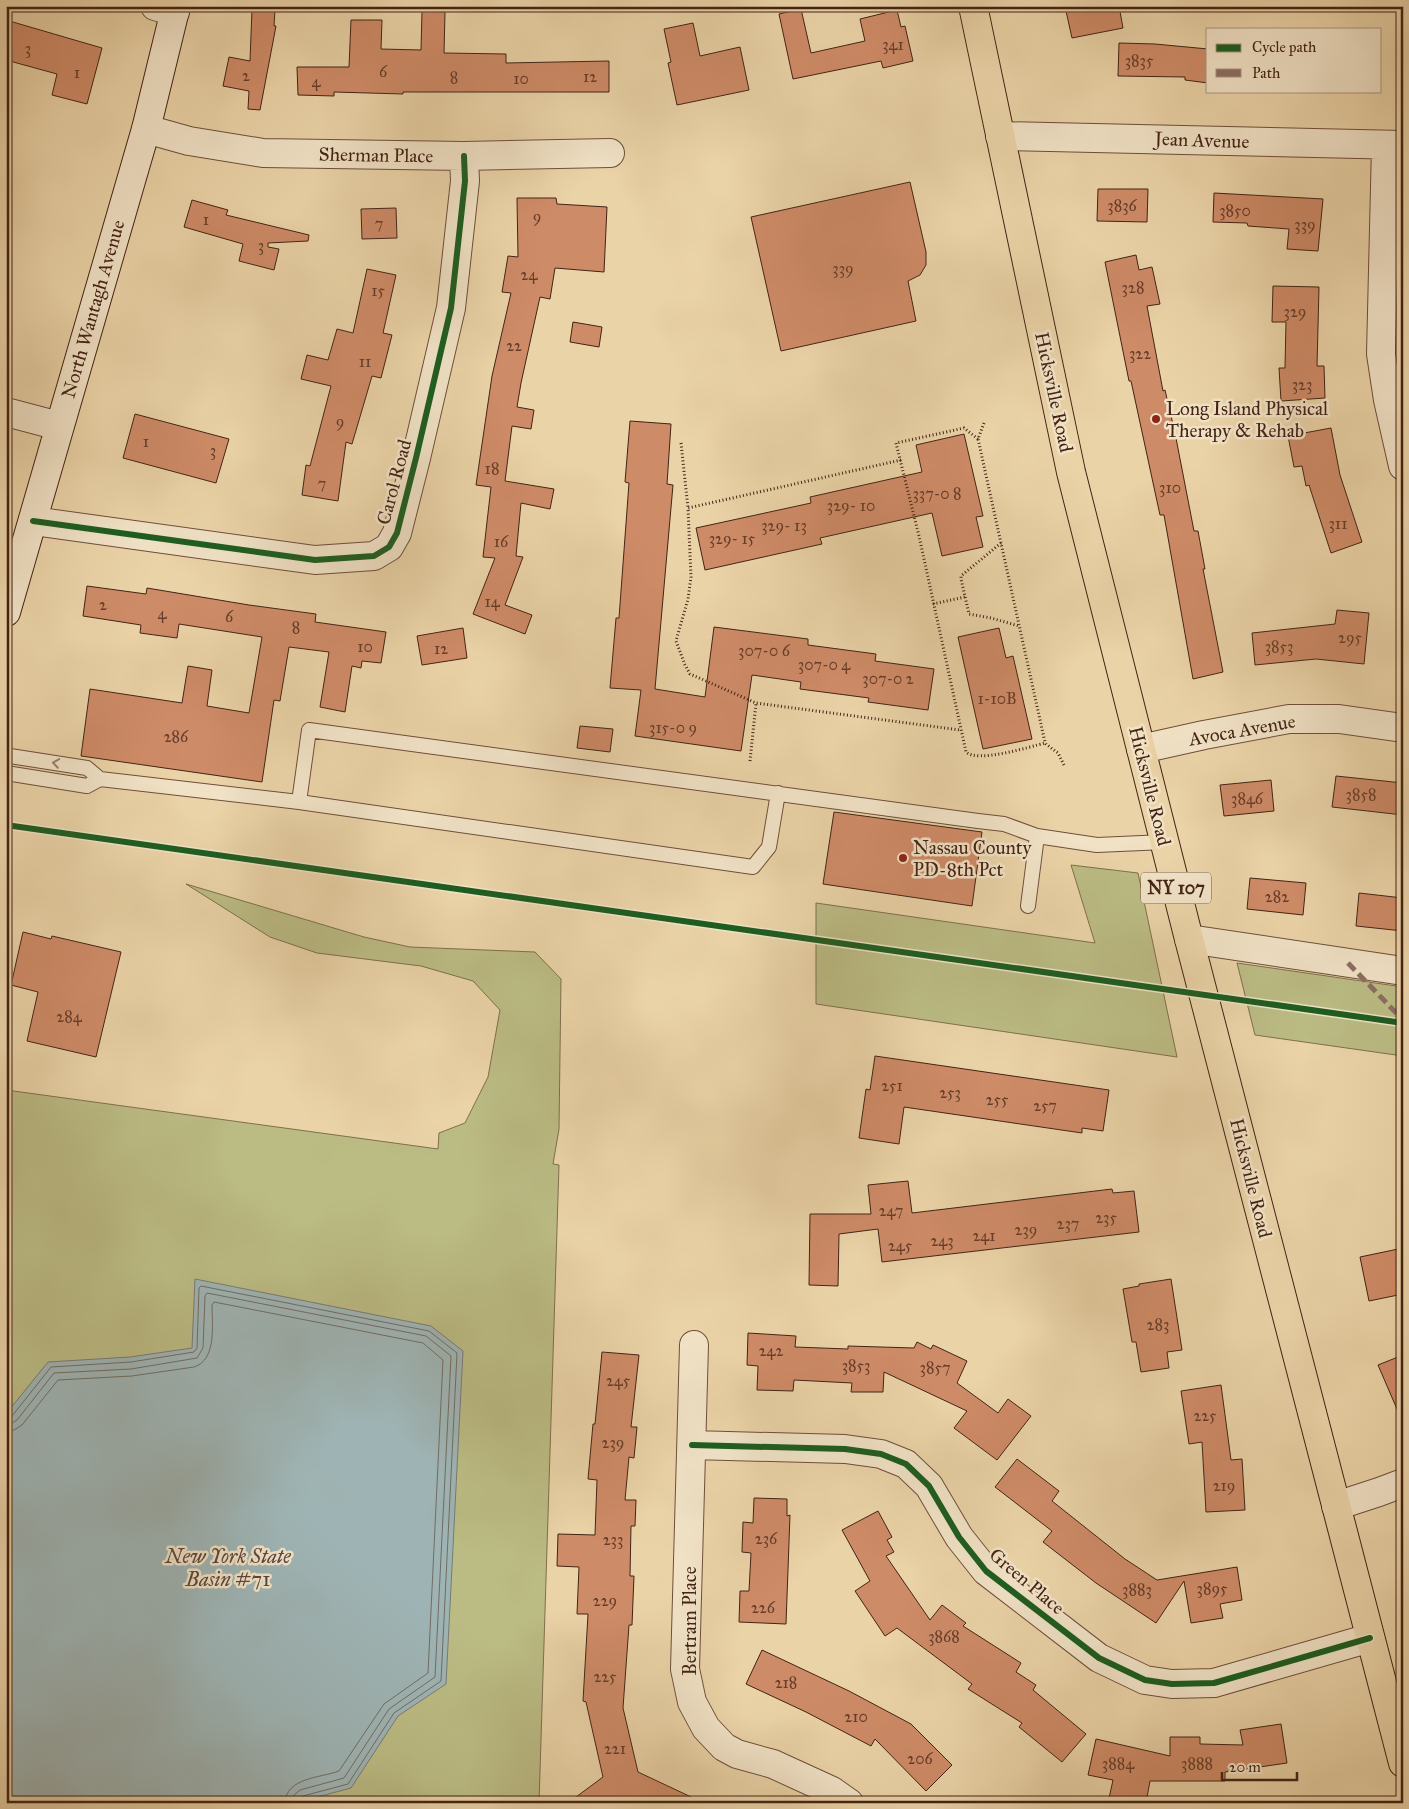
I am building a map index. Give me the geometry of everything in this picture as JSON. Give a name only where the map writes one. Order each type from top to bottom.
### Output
[{"type":"main road","name":"Hicksville Road","points":[[973,6],[1071,472],[1189,939],[1403,1763]]},
{"type":"street","name":"North Wantagh Avenue","points":[[6,612],[146,129],[169,8]]},
{"type":"street","name":"Sherman Place","points":[[146,129],[189,141],[263,153],[464,156],[610,153]]},
{"type":"street","name":"Jean Avenue","points":[[1000,136],[1394,145]]},
{"type":"street","points":[[1394,145],[1381,354],[1388,400],[1403,466]]},
{"type":"street","name":"Carol Road","points":[[33,521],[315,560],[374,556],[388,547],[397,533],[400,524],[451,308],[465,181],[464,156]]},
{"type":"street","points":[[6,412],[59,426]]},
{"type":"street","name":"Avoca Avenue","points":[[1141,749],[1289,719],[1340,719],[1403,728]]},
{"type":"street","points":[[1189,939],[1403,971]]},
{"type":"street","name":"Bertram Place","points":[[694,1345],[686,1669],[692,1702],[706,1728],[724,1747],[737,1754],[773,1764],[832,1791],[849,1803]]},
{"type":"street","name":"Green Place","points":[[692,1446],[845,1449],[882,1454],[906,1464],[929,1486],[959,1537],[986,1571],[1099,1658],[1145,1680],[1172,1684],[1214,1683],[1370,1638]]},
{"type":"street","points":[[1336,1506],[1403,1483]]},
{"type":"lane","points":[[299,802],[309,730],[1004,824],[1037,836],[1097,845],[1165,842]]},
{"type":"lane","points":[[6,759],[10,756],[87,768],[100,779],[299,802],[753,866],[769,847],[778,794]]},
{"type":"lane","points":[[6,773],[87,786],[100,779]]},
{"type":"lane","points":[[1028,906],[1037,836]]},
{"type":"path","points":[[984,423],[978,439],[1046,743],[1058,753],[1064,765]]},
{"type":"path","points":[[978,439],[964,428],[896,442],[966,752],[972,755],[985,756],[1046,743]]},
{"type":"path","points":[[681,443],[688,508],[691,577],[688,598],[677,637],[677,645],[690,674],[756,703],[960,730]]},
{"type":"path","points":[[688,508],[900,460]]},
{"type":"path","points":[[1001,543],[961,576],[965,596],[969,614],[1019,626]]},
{"type":"path","points":[[933,604],[965,596]]},
{"type":"path","points":[[750,762],[756,703]]},
{"type":"green space","points":[[1071,865],[1138,873],[1177,1057],[816,1004],[816,903],[1095,943]]},
{"type":"green space","points":[[186,884],[364,937],[410,947],[535,952],[561,979],[559,1129],[553,1164],[559,1165],[539,1803],[6,1803],[6,1090],[438,1149],[439,1133],[465,1123],[488,1077],[500,1010],[473,981],[421,966],[317,953],[270,937]]},
{"type":"green space","points":[[1237,963],[1403,987],[1403,1056],[1255,1035]]},
{"type":"water","name":"New York State Basin #71","points":[[195,1279],[431,1326],[463,1351],[446,1684],[398,1716],[351,1788],[295,1803],[6,1803],[6,1419],[10,1409],[48,1362],[130,1357],[192,1348]]},
{"type":"building","points":[[1089,6],[1119,6],[1123,28],[1072,38],[1066,11]]},
{"type":"building","points":[[252,9],[275,10],[274,26],[276,26],[260,110],[248,109],[249,91],[223,86],[229,57],[250,61]]},
{"type":"building","points":[[801,9],[811,53],[865,41],[860,19],[897,10],[901,27],[905,26],[913,61],[883,68],[881,61],[793,79],[779,14]]},
{"type":"building","points":[[422,11],[445,12],[444,53],[506,54],[506,63],[609,61],[609,92],[403,92],[403,94],[334,92],[334,96],[298,95],[297,67],[349,67],[351,20],[382,20],[381,49],[421,50]]},
{"type":"building","points":[[6,20],[102,48],[87,104],[52,95],[57,74],[6,60]]},
{"type":"building","points":[[693,23],[700,56],[740,47],[749,90],[677,105],[668,63],[671,62],[664,29]]},
{"type":"building","points":[[1119,43],[1206,49],[1206,83],[1185,80],[1185,77],[1118,76]]},
{"type":"building","points":[[910,182],[926,252],[926,265],[920,275],[908,281],[916,321],[781,351],[751,217]]},
{"type":"building","points":[[1098,189],[1148,189],[1147,222],[1097,221]]},
{"type":"building","points":[[1214,193],[1323,199],[1318,251],[1287,249],[1289,229],[1248,226],[1247,223],[1213,222]]},
{"type":"building","points":[[517,198],[556,198],[557,204],[607,207],[604,272],[555,268],[550,299],[540,297],[517,407],[534,410],[531,429],[512,426],[505,481],[554,489],[550,509],[521,503],[516,556],[523,557],[505,605],[532,615],[525,634],[473,614],[495,558],[483,557],[491,487],[476,485],[492,376],[511,293],[502,292],[508,256],[518,257]]},
{"type":"building","points":[[192,200],[228,210],[226,215],[309,235],[308,241],[268,243],[268,247],[279,249],[274,270],[239,261],[243,244],[184,227]]},
{"type":"building","points":[[396,208],[397,238],[362,239],[361,209]]},
{"type":"building","points":[[1136,255],[1139,270],[1152,267],[1160,304],[1147,306],[1163,391],[1165,390],[1175,433],[1194,531],[1198,531],[1205,569],[1203,569],[1223,672],[1193,679],[1164,515],[1160,515],[1131,381],[1129,381],[1105,262]]},
{"type":"building","points":[[367,269],[396,275],[383,333],[392,335],[381,378],[372,376],[352,444],[346,442],[338,501],[302,495],[306,465],[310,466],[331,386],[301,379],[307,355],[328,360],[337,329],[353,333]]},
{"type":"building","points":[[1273,286],[1319,287],[1317,366],[1324,366],[1325,398],[1281,401],[1279,368],[1285,368],[1286,322],[1272,322]]},
{"type":"building","points":[[573,322],[602,327],[599,347],[570,342]]},
{"type":"building","points":[[135,414],[229,439],[216,483],[123,458]]},
{"type":"building","points":[[630,421],[671,424],[667,484],[673,485],[655,689],[705,697],[714,627],[808,639],[808,645],[876,654],[875,661],[934,669],[928,710],[868,702],[869,698],[800,689],[801,682],[752,675],[741,751],[635,736],[641,690],[610,688],[616,618],[619,618],[629,483],[625,482]]},
{"type":"building","points":[[1331,428],[1340,475],[1362,542],[1331,553],[1309,485],[1306,486],[1302,466],[1294,467],[1288,436]]},
{"type":"building","points":[[964,434],[983,516],[976,517],[983,547],[942,556],[932,513],[820,538],[822,544],[705,570],[696,528],[811,503],[810,497],[922,472],[916,445]]},
{"type":"building","points":[[87,586],[146,594],[147,588],[316,614],[315,622],[386,632],[381,663],[362,661],[361,668],[352,666],[345,712],[320,707],[329,652],[289,647],[280,701],[274,700],[262,782],[81,756],[90,689],[182,703],[188,666],[212,670],[207,706],[249,713],[262,637],[179,624],[177,638],[140,633],[141,625],[83,616]]},
{"type":"building","points":[[1337,610],[1369,613],[1364,664],[1316,659],[1255,665],[1252,633],[1335,624]]},
{"type":"building","points":[[463,628],[467,658],[422,665],[417,636]]},
{"type":"building","points":[[999,628],[1006,658],[1013,656],[1032,739],[983,749],[958,637]]},
{"type":"building","points":[[580,726],[613,729],[610,752],[577,748]]},
{"type":"building","points":[[1336,776],[1403,783],[1403,815],[1332,807]]},
{"type":"building","points":[[1271,780],[1274,811],[1224,816],[1220,785]]},
{"type":"building","name":"Nassau County PD-8th Pct","points":[[834,812],[982,832],[972,906],[823,884]]},
{"type":"building","points":[[1250,878],[1306,883],[1303,915],[1247,909]]},
{"type":"building","points":[[1359,893],[1403,898],[1403,931],[1356,926]]},
{"type":"building","points":[[23,932],[51,939],[52,936],[121,952],[96,1057],[27,1041],[38,992],[11,985]]},
{"type":"building","points":[[875,1056],[1109,1090],[1103,1131],[1082,1128],[1082,1133],[904,1107],[899,1144],[859,1138],[866,1089],[870,1090]]},
{"type":"building","points":[[908,1181],[912,1213],[1112,1189],[1113,1193],[1134,1191],[1139,1232],[882,1262],[878,1229],[839,1234],[838,1286],[809,1285],[810,1214],[871,1214],[868,1185]]},
{"type":"building","points":[[1403,1248],[1403,1294],[1369,1301],[1360,1257]]},
{"type":"building","points":[[1171,1279],[1182,1350],[1167,1352],[1169,1368],[1141,1372],[1136,1342],[1132,1342],[1123,1289],[1139,1286],[1139,1284]]},
{"type":"building","points":[[748,1333],[796,1336],[795,1347],[848,1349],[848,1346],[914,1348],[917,1342],[931,1349],[933,1345],[967,1361],[957,1383],[998,1413],[1008,1399],[1031,1416],[997,1460],[954,1428],[967,1411],[884,1372],[883,1392],[851,1392],[852,1383],[794,1380],[793,1391],[757,1390],[758,1366],[747,1365]]},
{"type":"building","points":[[602,1352],[639,1355],[631,1427],[637,1427],[634,1458],[629,1457],[625,1500],[636,1500],[635,1526],[631,1526],[630,1576],[634,1576],[632,1625],[629,1625],[623,1708],[638,1772],[704,1803],[568,1803],[603,1777],[586,1702],[583,1701],[588,1614],[577,1614],[579,1567],[557,1566],[558,1534],[595,1535],[597,1480],[588,1479]]},
{"type":"building","points":[[1403,1355],[1403,1423],[1378,1365]]},
{"type":"building","points":[[1221,1385],[1231,1460],[1242,1459],[1245,1510],[1206,1512],[1202,1442],[1189,1444],[1181,1391]]},
{"type":"building","points":[[1017,1459],[1059,1491],[1052,1501],[1125,1559],[1157,1580],[1237,1567],[1242,1600],[1220,1604],[1223,1618],[1191,1623],[1184,1581],[1156,1623],[1096,1583],[1043,1542],[1052,1531],[995,1487]]},
{"type":"building","points":[[754,1498],[787,1499],[787,1516],[790,1515],[786,1624],[739,1622],[740,1591],[749,1591],[751,1553],[742,1552],[743,1522],[753,1523]]},
{"type":"building","points":[[878,1511],[892,1537],[887,1540],[894,1552],[886,1556],[930,1620],[942,1605],[966,1623],[963,1626],[1021,1663],[1016,1672],[1036,1685],[1033,1690],[1086,1734],[1062,1762],[1019,1727],[1022,1723],[968,1689],[972,1684],[897,1628],[885,1636],[855,1591],[870,1581],[842,1530]]},
{"type":"building","points":[[762,1650],[849,1691],[911,1724],[952,1765],[926,1791],[875,1739],[871,1746],[806,1712],[746,1684]]},
{"type":"building","points":[[1281,1724],[1287,1763],[1225,1772],[1225,1781],[1150,1781],[1146,1803],[1108,1803],[1113,1780],[1088,1775],[1096,1739],[1170,1756],[1170,1737],[1200,1737],[1200,1744],[1243,1745],[1240,1730]]},
{"type":"marked path","points":[[1348,963],[1403,1020]]},
{"type":"cycle path","points":[[33,521],[315,560],[374,556],[389,547],[397,533],[451,308],[465,181],[464,156]]},
{"type":"cycle path","points":[[6,825],[1403,1023]]},
{"type":"cycle path","points":[[692,1445],[845,1449],[881,1454],[906,1464],[929,1486],[959,1537],[986,1571],[1099,1658],[1145,1680],[1172,1684],[1214,1683],[1370,1638]]},
{"type":"place","name":"Long Island Physical Therapy & Rehab","points":[[1156,419]]},
{"type":"place","name":"Nassau County PD-8th Pct","points":[[903,858]]}]
